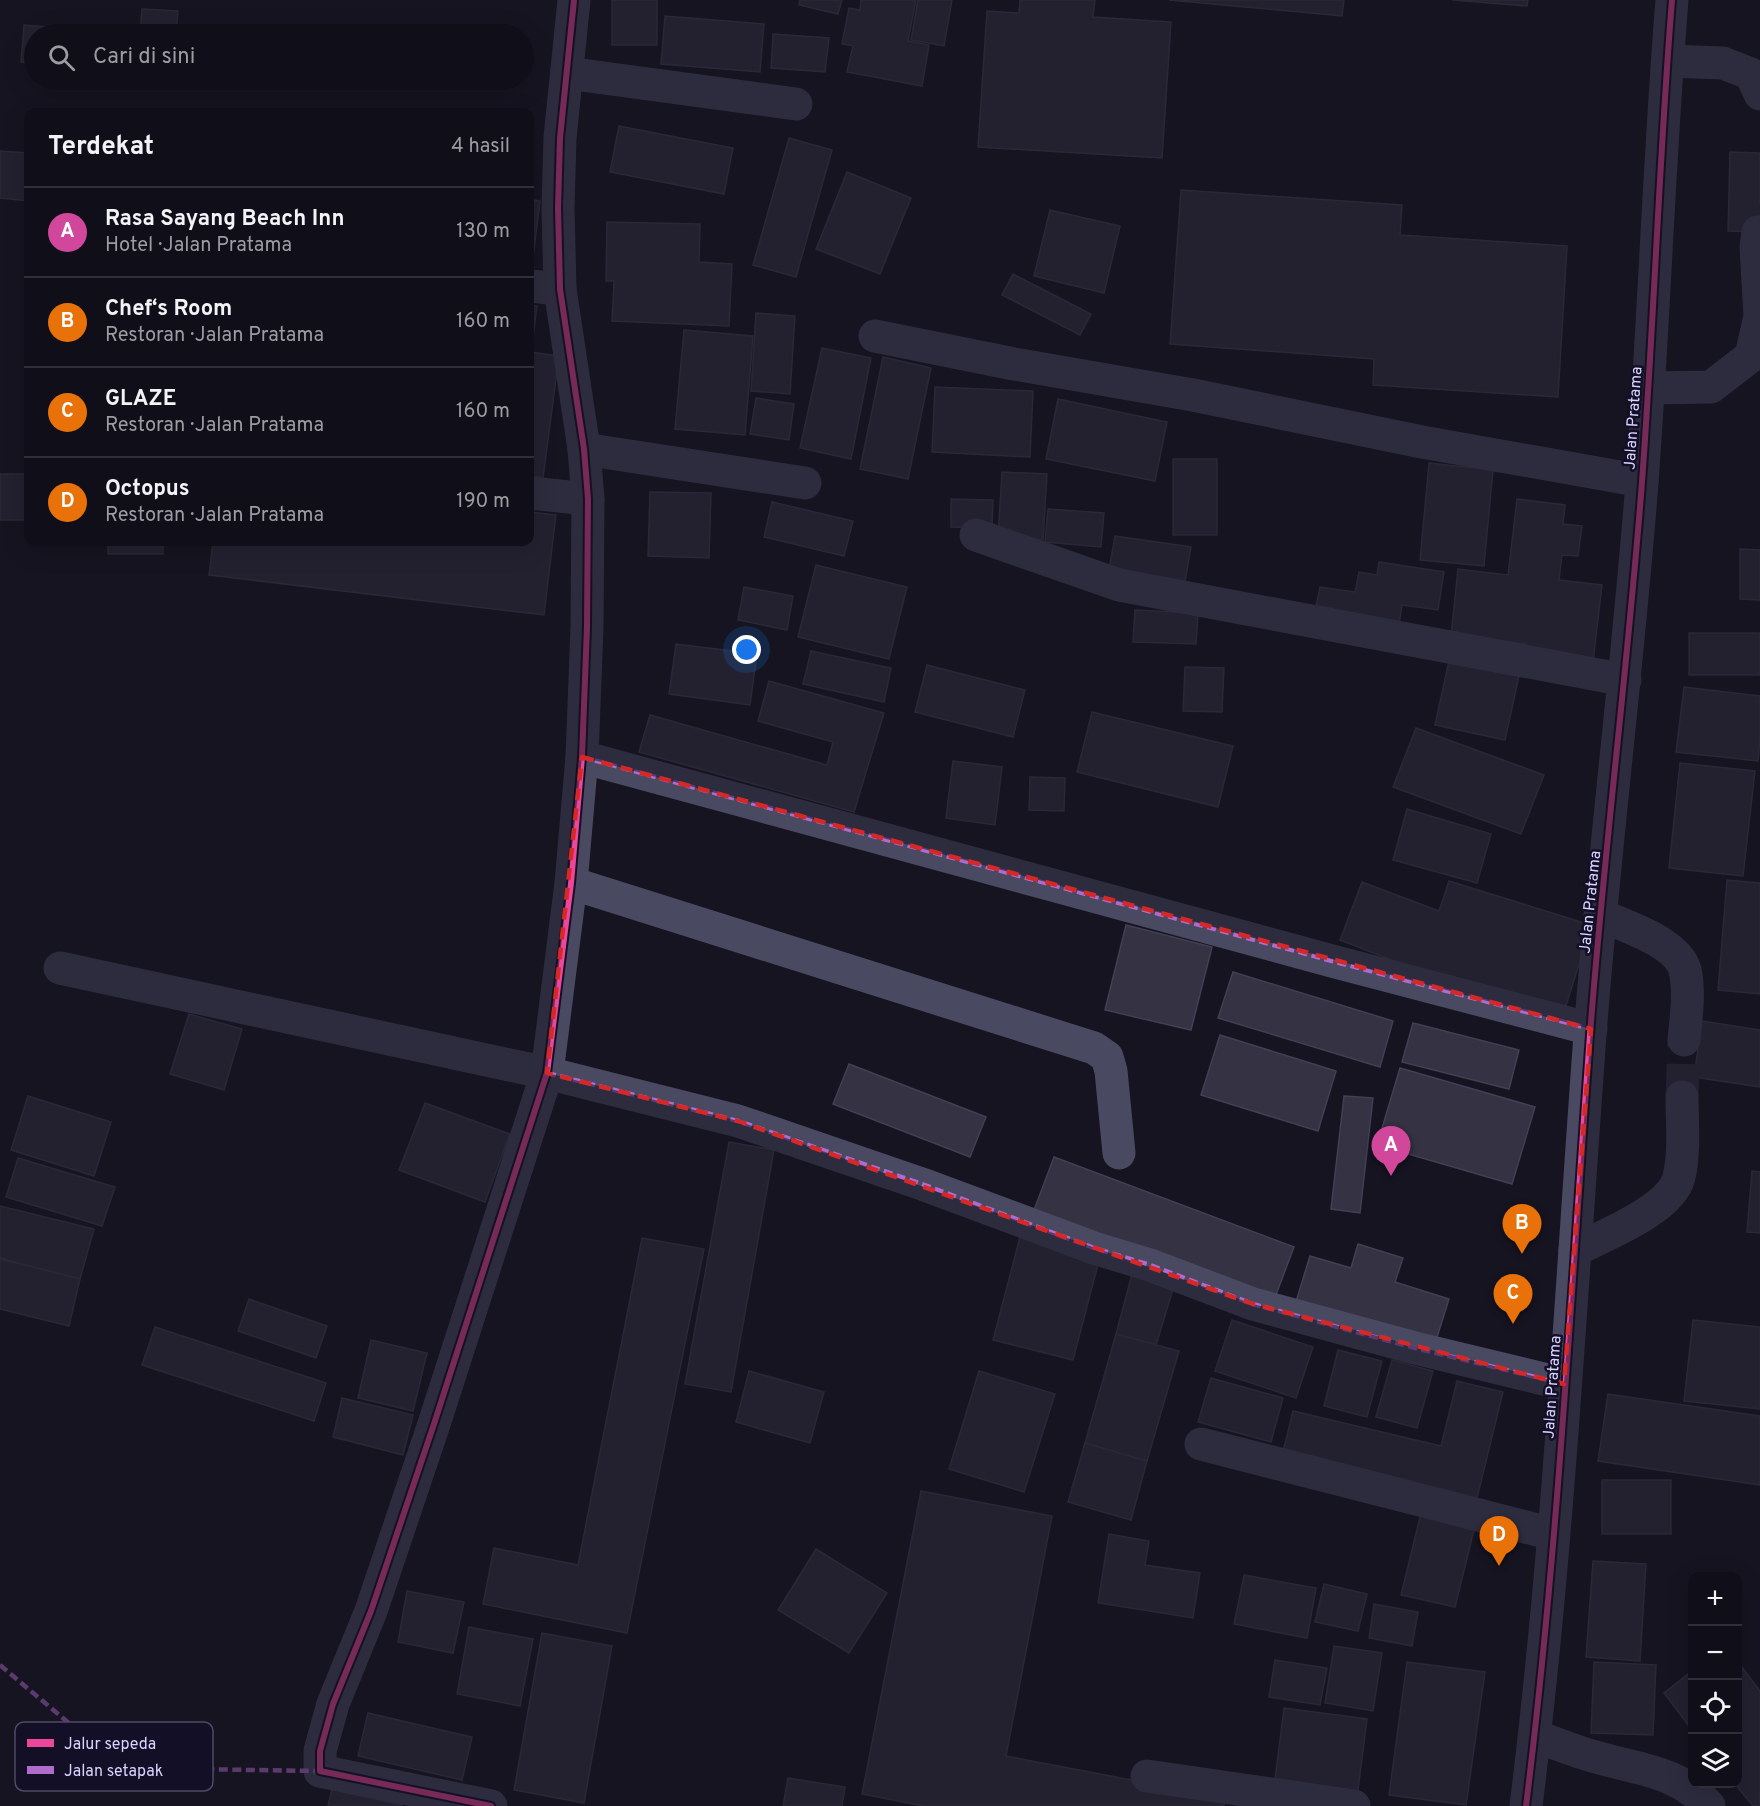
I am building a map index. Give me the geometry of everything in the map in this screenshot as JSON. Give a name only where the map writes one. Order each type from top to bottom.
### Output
[{"type":"street","points":[[491,1806],[320,1771],[320,1751],[333,1704],[371,1611],[434,1424],[547,1073],[571,883],[582,757],[587,627],[588,500],[584,449],[545,287],[558,208],[560,138],[574,0]]},
{"type":"street","name":"Jalan Pratama","points":[[1526,1806],[1535,1736],[1553,1534],[1600,915],[1625,680],[1642,481],[1672,0]]},
{"type":"street","points":[[1668,61],[1723,63],[1751,74],[1760,94]]},
{"type":"street","points":[[567,73],[796,104]]},
{"type":"street","points":[[1648,388],[1711,387],[1751,356],[1760,316],[1756,247],[1758,232]]},
{"type":"street","points":[[875,336],[1014,364],[1193,395],[1422,442],[1642,481]]},
{"type":"street","points":[[584,449],[805,483]]},
{"type":"street","points":[[534,493],[588,500]]},
{"type":"street","points":[[976,535],[1119,585],[1625,680]]},
{"type":"street","points":[[582,757],[1591,1029]]},
{"type":"street","points":[[571,883],[1094,1048],[1107,1058],[1111,1071],[1119,1153]]},
{"type":"street","points":[[1600,915],[1662,943],[1677,956],[1684,969],[1687,999],[1684,1040]]},
{"type":"street","points":[[60,968],[547,1073],[738,1121],[933,1187],[1094,1248],[1150,1265],[1253,1304],[1415,1348],[1564,1384]]},
{"type":"street","points":[[1575,1250],[1648,1212],[1671,1195],[1679,1179],[1682,1157],[1682,1097]]},
{"type":"street","points":[[1201,1444],[1553,1534]]},
{"type":"street","points":[[1535,1736],[1587,1755],[1671,1776],[1698,1793],[1709,1806]]},
{"type":"street","points":[[1147,1776],[1354,1806]]},
{"type":"highlighted area","points":[[582,757],[1591,1029],[1564,1384],[1253,1304],[738,1121],[547,1073]]},
{"type":"building","points":[[612,0],[657,0],[657,45],[612,45]]},
{"type":"building","points":[[800,0],[842,0],[838,14],[799,5]]},
{"type":"building","points":[[861,0],[916,0],[908,41],[929,45],[922,86],[847,72],[853,46],[842,44],[849,8],[860,10]]},
{"type":"building","points":[[918,0],[952,0],[944,46],[911,40]]},
{"type":"building","points":[[1020,0],[1095,0],[1093,17],[1171,22],[1162,158],[978,147],[987,11],[1019,13]]},
{"type":"building","points":[[1169,0],[1344,0],[1342,16]]},
{"type":"building","points":[[1452,0],[1528,0],[1527,6]]},
{"type":"building","points":[[142,9],[178,11],[177,24],[141,24]]},
{"type":"building","points":[[665,16],[764,24],[760,72],[661,64]]},
{"type":"building","points":[[24,25],[24,62],[21,62]]},
{"type":"building","points":[[773,34],[829,38],[825,72],[771,68]]},
{"type":"building","points":[[619,126],[733,148],[724,194],[610,172]]},
{"type":"building","points":[[789,138],[832,150],[796,277],[753,265]]},
{"type":"building","points":[[0,151],[24,153],[24,201],[0,198]]},
{"type":"building","points":[[1730,152],[1760,153],[1760,232],[1728,231]]},
{"type":"building","points":[[847,172],[911,198],[880,274],[816,249]]},
{"type":"building","points":[[1181,190],[1402,205],[1400,235],[1567,246],[1558,397],[1373,385],[1374,359],[1170,344]]},
{"type":"building","points":[[534,200],[540,201],[534,249]]},
{"type":"building","points":[[1050,210],[1120,226],[1104,293],[1034,276]]},
{"type":"building","points":[[607,222],[700,224],[699,262],[732,264],[729,326],[612,321],[614,281],[606,281]]},
{"type":"building","points":[[1013,274],[1091,314],[1080,335],[1002,295]]},
{"type":"building","points":[[534,306],[537,306],[534,329]]},
{"type":"building","points":[[756,313],[795,316],[790,394],[751,391]]},
{"type":"building","points":[[684,330],[753,336],[745,435],[675,429]]},
{"type":"building","points":[[822,348],[871,358],[851,459],[800,448]]},
{"type":"building","points":[[534,352],[559,356],[543,478],[534,477]]},
{"type":"building","points":[[883,357],[931,368],[908,479],[860,469]]},
{"type":"building","points":[[935,387],[1033,391],[1030,457],[932,452]]},
{"type":"building","points":[[756,398],[794,404],[789,440],[750,434]]},
{"type":"building","points":[[1058,399],[1167,422],[1155,481],[1046,459]]},
{"type":"building","points":[[1173,459],[1217,459],[1217,535],[1173,535]]},
{"type":"building","points":[[1429,463],[1493,470],[1484,566],[1420,560]]},
{"type":"building","points":[[1002,472],[1047,474],[1043,540],[998,538]]},
{"type":"building","points":[[0,474],[24,474],[24,520],[0,520]]},
{"type":"building","points":[[650,492],[711,493],[709,558],[648,556]]},
{"type":"building","points":[[951,499],[993,500],[992,528],[951,527]]},
{"type":"building","points":[[1517,499],[1565,505],[1563,524],[1582,526],[1578,556],[1562,555],[1559,580],[1602,585],[1593,662],[1525,653],[1526,644],[1451,635],[1458,569],[1508,575]]},
{"type":"building","points":[[772,502],[853,521],[844,556],[764,537]]},
{"type":"building","points":[[1048,509],[1104,513],[1101,547],[1045,542]]},
{"type":"building","points":[[534,512],[556,515],[544,615],[209,575],[213,546],[534,546]]},
{"type":"building","points":[[1115,536],[1191,547],[1185,582],[1109,570]]},
{"type":"building","points":[[108,546],[163,546],[163,554],[108,554]]},
{"type":"building","points":[[1740,549],[1760,550],[1760,600],[1740,599]]},
{"type":"building","points":[[1379,562],[1444,572],[1438,610],[1402,605],[1399,625],[1332,615],[1333,608],[1316,606],[1320,587],[1355,592],[1359,572],[1377,575]]},
{"type":"building","points":[[816,565],[907,587],[889,659],[798,637]]},
{"type":"building","points":[[744,587],[793,596],[787,630],[738,620]]},
{"type":"building","points":[[1135,610],[1198,613],[1196,644],[1133,642]]},
{"type":"building","points":[[1689,633],[1760,633],[1760,675],[1689,675]]},
{"type":"building","points":[[676,644],[757,654],[750,705],[669,694]]},
{"type":"building","points":[[811,651],[891,668],[884,702],[803,684]]},
{"type":"building","points":[[1449,661],[1519,676],[1505,740],[1435,725]]},
{"type":"building","points":[[927,665],[1025,690],[1013,737],[915,712]]},
{"type":"building","points":[[1185,667],[1224,668],[1222,712],[1183,711]]},
{"type":"building","points":[[769,681],[884,713],[854,812],[639,752],[650,715],[827,765],[833,742],[758,721]]},
{"type":"building","points":[[1684,687],[1760,696],[1758,761],[1676,752]]},
{"type":"building","points":[[1092,712],[1233,746],[1218,807],[1077,772]]},
{"type":"building","points":[[1416,728],[1544,775],[1521,834],[1393,787]]},
{"type":"building","points":[[953,761],[1002,767],[995,825],[946,818]]},
{"type":"building","points":[[1680,763],[1755,771],[1743,876],[1669,868]]},
{"type":"building","points":[[1030,777],[1065,778],[1064,811],[1029,810]]},
{"type":"building","points":[[1407,809],[1491,834],[1477,883],[1393,860]]},
{"type":"building","points":[[1727,880],[1760,883],[1760,994],[1718,990]]},
{"type":"building","points":[[1449,881],[1591,925],[1562,1019],[1420,971],[1340,940],[1362,882],[1439,911]]},
{"type":"building","points":[[1126,925],[1212,947],[1191,1030],[1105,1010]]},
{"type":"building","points":[[1233,972],[1393,1021],[1380,1067],[1218,1018]]},
{"type":"building","points":[[189,1014],[242,1029],[224,1090],[170,1074]]},
{"type":"building","points":[[1702,1021],[1760,1030],[1760,1087],[1694,1077]]},
{"type":"building","points":[[1413,1023],[1519,1050],[1509,1089],[1402,1062]]},
{"type":"building","points":[[1220,1035],[1336,1071],[1318,1131],[1201,1095]]},
{"type":"building","points":[[849,1064],[986,1117],[970,1157],[833,1104]]},
{"type":"building","points":[[1400,1068],[1535,1107],[1512,1184],[1377,1145]]},
{"type":"building","points":[[28,1096],[111,1122],[94,1176],[11,1150]]},
{"type":"building","points":[[1344,1096],[1373,1098],[1360,1213],[1331,1209]]},
{"type":"building","points":[[425,1103],[510,1134],[485,1202],[399,1170]]},
{"type":"building","points":[[729,1142],[774,1150],[731,1392],[685,1384]]},
{"type":"building","points":[[1054,1157],[1294,1247],[1274,1300],[1034,1210]]},
{"type":"building","points":[[18,1158],[115,1187],[102,1226],[6,1197]]},
{"type":"building","points":[[1752,1171],[1760,1172],[1760,1233],[1747,1232]]},
{"type":"building","points":[[0,1206],[94,1229],[80,1279],[0,1258]]},
{"type":"building","points":[[1020,1237],[1100,1257],[1073,1360],[993,1340]]},
{"type":"building","points":[[642,1238],[704,1249],[627,1633],[483,1604],[494,1548],[578,1565]]},
{"type":"building","points":[[1358,1244],[1403,1258],[1395,1282],[1449,1299],[1433,1350],[1294,1308],[1310,1256],[1351,1268]]},
{"type":"building","points":[[0,1259],[80,1279],[69,1326],[0,1309]]},
{"type":"building","points":[[1132,1274],[1174,1286],[1156,1345],[1116,1334]]},
{"type":"building","points":[[249,1299],[327,1326],[316,1358],[238,1331]]},
{"type":"building","points":[[1232,1320],[1313,1347],[1296,1398],[1215,1371]]},
{"type":"building","points":[[1693,1320],[1760,1327],[1760,1409],[1684,1401]]},
{"type":"building","points":[[155,1327],[326,1383],[314,1421],[142,1365]]},
{"type":"building","points":[[1116,1334],[1179,1351],[1147,1461],[1085,1443]]},
{"type":"building","points":[[371,1340],[427,1353],[413,1411],[358,1398]]},
{"type":"building","points":[[1338,1350],[1382,1361],[1367,1417],[1324,1406]]},
{"type":"building","points":[[1392,1360],[1433,1371],[1417,1428],[1376,1417]]},
{"type":"building","points":[[749,1371],[824,1392],[810,1443],[736,1422]]},
{"type":"building","points":[[979,1371],[1055,1394],[1024,1492],[949,1469]]},
{"type":"building","points":[[1211,1378],[1283,1398],[1271,1442],[1198,1422]]},
{"type":"building","points":[[1457,1381],[1503,1392],[1476,1502],[1282,1456],[1293,1411],[1441,1446]]},
{"type":"building","points":[[1608,1394],[1760,1416],[1760,1485],[1598,1461]]},
{"type":"building","points":[[342,1398],[413,1415],[403,1455],[333,1437]]},
{"type":"building","points":[[1085,1443],[1147,1461],[1131,1520],[1068,1502]]},
{"type":"building","points":[[1602,1480],[1671,1480],[1671,1534],[1602,1534]]},
{"type":"building","points":[[921,1491],[1052,1516],[1006,1756],[1226,1798],[1224,1806],[923,1806],[862,1794]]},
{"type":"building","points":[[1421,1513],[1475,1526],[1455,1607],[1401,1595]]},
{"type":"building","points":[[1109,1534],[1149,1541],[1145,1565],[1200,1573],[1193,1618],[1098,1603]]},
{"type":"building","points":[[816,1549],[887,1593],[849,1653],[778,1610]]},
{"type":"building","points":[[1593,1561],[1646,1564],[1640,1661],[1586,1657]]},
{"type":"building","points":[[1244,1575],[1316,1588],[1307,1638],[1234,1624]]},
{"type":"building","points":[[1324,1584],[1367,1594],[1358,1631],[1315,1622]]},
{"type":"building","points":[[407,1591],[464,1602],[453,1653],[398,1642]]},
{"type":"building","points":[[1374,1604],[1418,1612],[1412,1646],[1369,1638]]},
{"type":"building","points":[[469,1627],[533,1639],[520,1706],[457,1694]]},
{"type":"building","points":[[542,1633],[612,1646],[584,1803],[514,1790]]},
{"type":"building","points":[[1334,1646],[1382,1653],[1373,1711],[1325,1703]]},
{"type":"building","points":[[1275,1660],[1327,1668],[1320,1705],[1269,1697]]},
{"type":"building","points":[[1407,1662],[1485,1672],[1466,1805],[1389,1795]]},
{"type":"building","points":[[1594,1662],[1656,1665],[1653,1735],[1591,1733]]},
{"type":"building","points":[[1742,1667],[1760,1691],[1760,1806],[1753,1806],[1738,1788],[1742,1788]]},
{"type":"building","points":[[1688,1674],[1688,1725],[1664,1693]]},
{"type":"building","points":[[1284,1708],[1367,1719],[1357,1798],[1274,1787]]},
{"type":"building","points":[[368,1713],[472,1737],[462,1780],[358,1756]]},
{"type":"building","points":[[788,1778],[845,1787],[842,1806],[783,1806]]},
{"type":"building","points":[[332,1789],[402,1805],[328,1806]]},
{"type":"tunnel","points":[[1758,232],[1760,203]]},
{"type":"tunnel","points":[[1682,1097],[1684,1040]]},
{"type":"marked path","points":[[582,757],[1591,1029]]},
{"type":"marked path","points":[[547,1073],[738,1121],[922,1184],[1094,1248],[1150,1265],[1253,1304],[1415,1348],[1564,1384]]},
{"type":"marked path","points":[[0,1665],[68,1722]]},
{"type":"marked path","points":[[213,1769],[320,1771]]},
{"type":"cycle path","points":[[491,1806],[320,1771],[320,1751],[333,1704],[371,1611],[434,1424],[547,1073],[571,883],[582,757],[587,627],[588,499],[584,449],[560,289],[558,208],[560,138],[574,0]]},
{"type":"cycle path","points":[[1526,1806],[1547,1614],[1590,1035],[1642,482],[1672,0]]},
{"type":"place","name":"Rasa Sayang Beach Inn","points":[[1391,1176]]},
{"type":"place","name":"Chef‘s Room","points":[[1522,1254]]},
{"type":"place","name":"GLAZE","points":[[1513,1324]]},
{"type":"place","name":"Octopus","points":[[1499,1566]]}]
